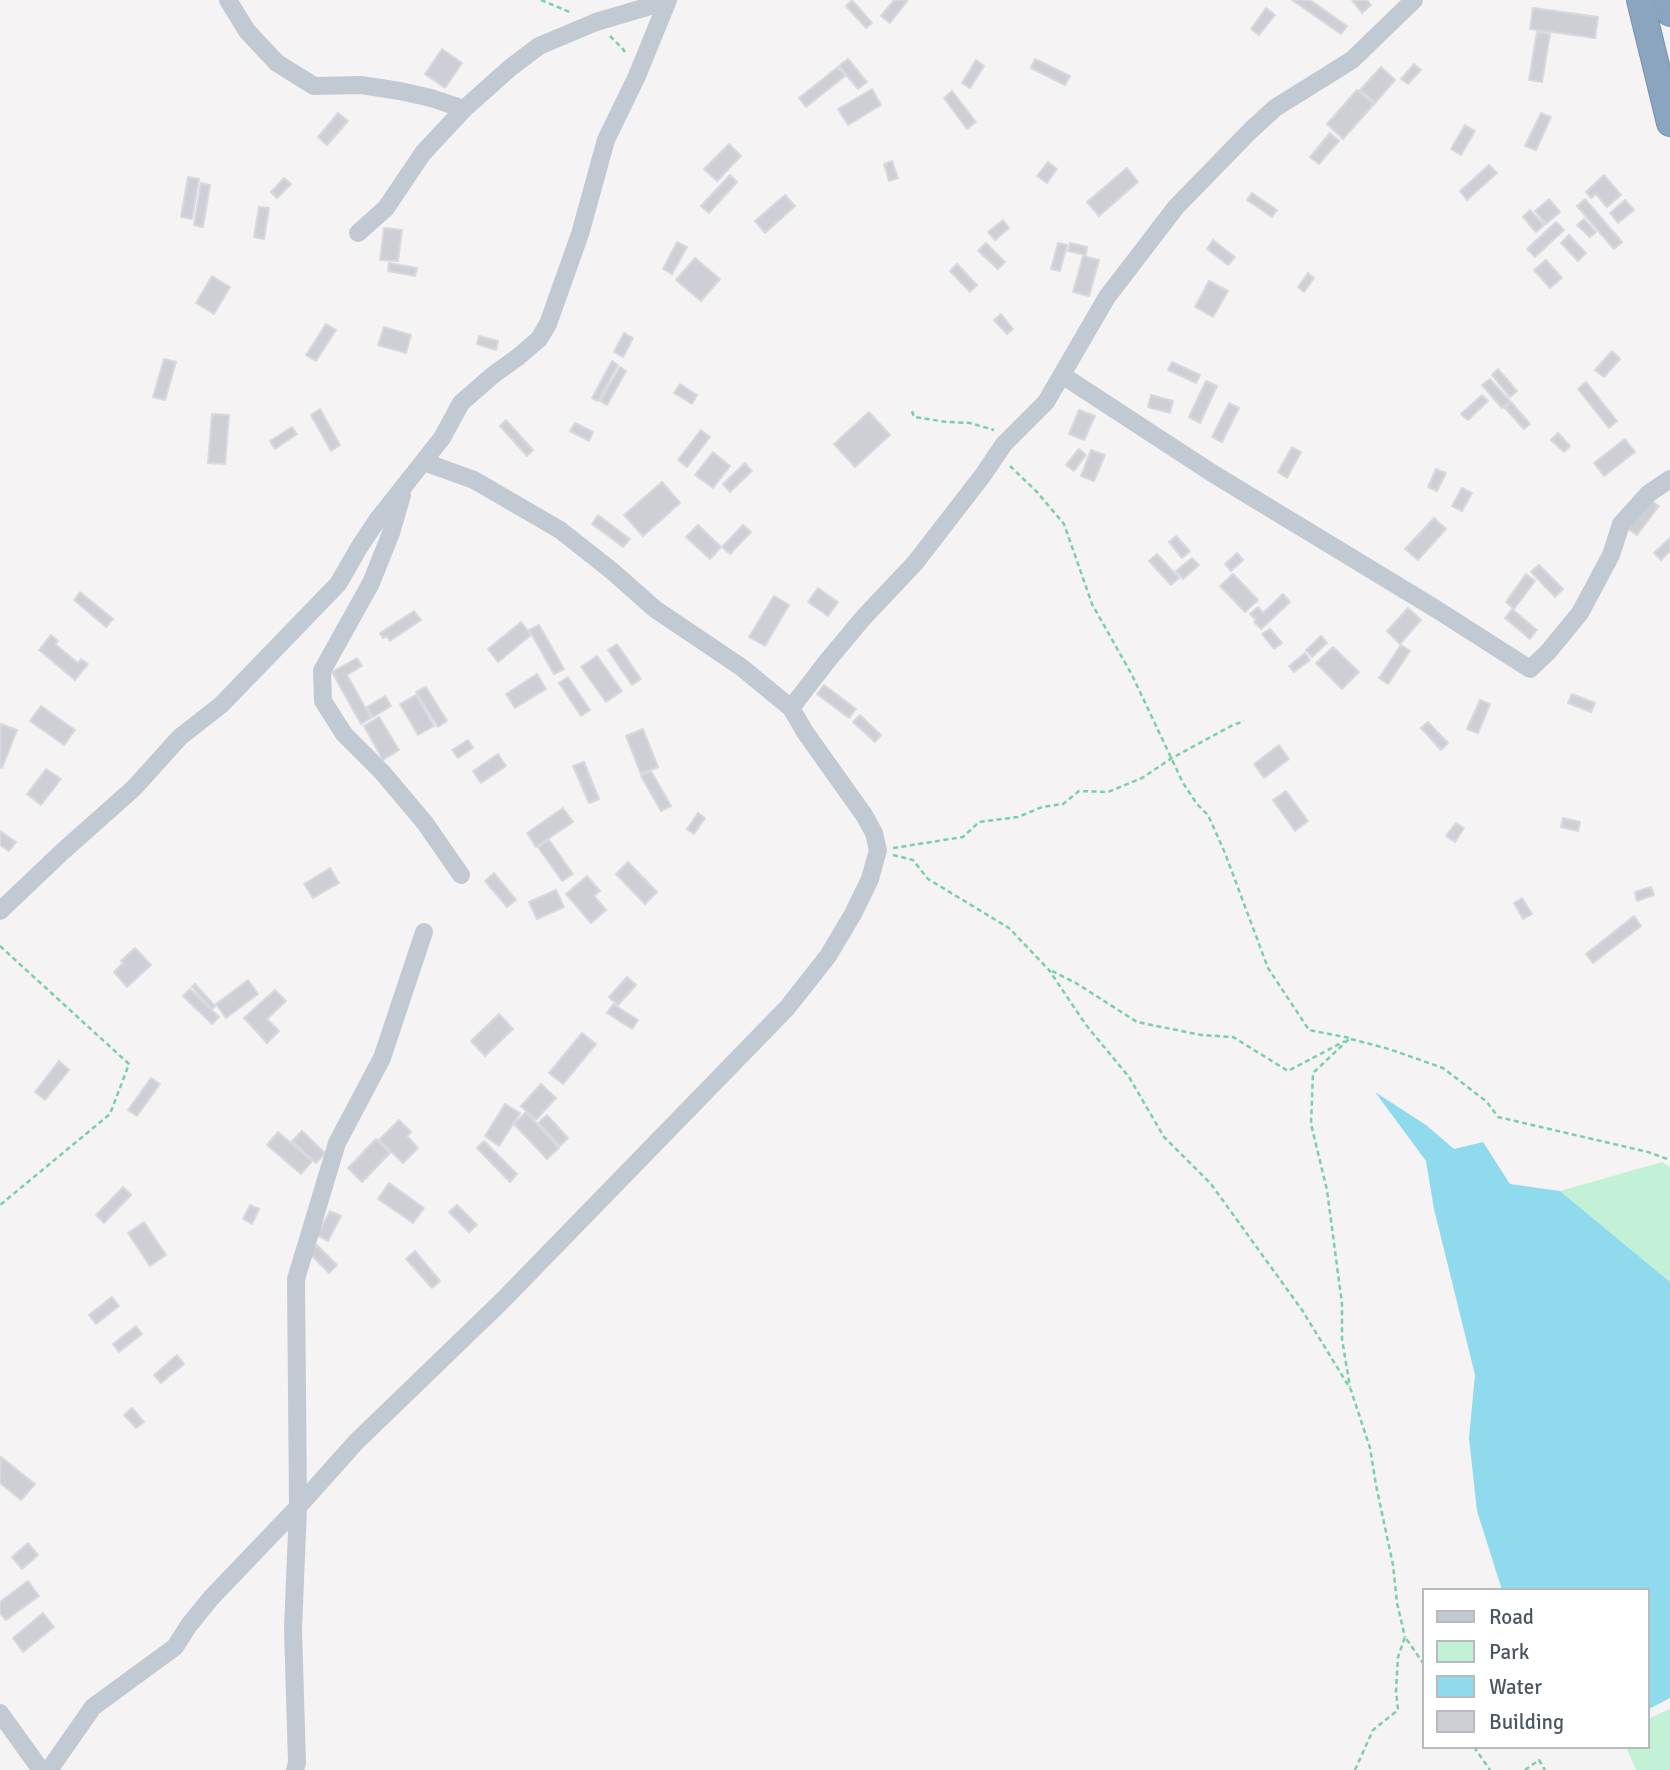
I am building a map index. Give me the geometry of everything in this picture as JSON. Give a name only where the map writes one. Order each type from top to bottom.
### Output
[{"type":"highway","points":[[1640,0],[1670,123]]},
{"type":"highway","points":[[1667,0],[1670,13]]},
{"type":"street","points":[[228,0],[247,31],[278,63],[314,86],[374,86],[431,98],[464,109]]},
{"type":"street","points":[[791,708],[864,617],[915,563],[1004,444],[1046,402],[1107,297],[1177,206],[1275,108],[1353,60],[1414,0]]},
{"type":"street","points":[[358,233],[386,208],[423,153],[464,109],[539,46],[596,22],[668,1]]},
{"type":"street","points":[[0,911],[134,788],[180,737],[221,705],[338,584],[378,519],[442,438],[461,403],[539,339],[548,324],[580,234],[606,141],[668,1]]},
{"type":"street","points":[[1062,375],[1212,473],[1530,669],[1548,652],[1580,613],[1611,555],[1621,524],[1648,494],[1670,479]]},
{"type":"street","points":[[49,1770],[93,1707],[175,1647],[211,1598],[356,1442],[501,1302],[787,1008],[828,956],[870,879],[878,850],[874,833],[791,708],[741,667],[655,609],[560,530],[474,480],[424,462]]},
{"type":"street","points":[[404,488],[391,533],[371,583],[322,671],[323,701],[344,734],[382,772],[425,823],[461,875]]},
{"type":"street","points":[[295,1770],[293,1629],[298,1507],[296,1279],[337,1143],[382,1058],[424,932]]},
{"type":"street","points":[[0,1713],[41,1770]]},
{"type":"path","points":[[912,411],[914,417],[970,423],[1005,433],[1004,444],[1010,466],[1064,524],[1092,604],[1132,675],[1183,783],[1214,828],[1268,968],[1309,1030],[1389,1049],[1443,1068],[1487,1102],[1498,1117],[1648,1152],[1670,1160]]},
{"type":"path","points":[[878,850],[963,837],[979,822],[1018,817],[1042,807],[1063,804],[1079,791],[1108,792],[1142,778],[1172,758],[1231,726],[1244,722]]},
{"type":"path","points":[[878,850],[913,860],[928,879],[1009,928],[1049,970],[1086,1025],[1129,1077],[1164,1137],[1210,1184],[1302,1310],[1351,1390]]},
{"type":"path","points":[[0,946],[129,1064],[110,1114],[0,1205]]},
{"type":"path","points":[[1049,970],[1076,983],[1137,1022],[1201,1035],[1233,1037],[1288,1071],[1350,1038]]},
{"type":"path","points":[[1350,1038],[1314,1073],[1311,1124],[1327,1190],[1342,1304],[1342,1339],[1351,1390],[1370,1448],[1405,1637],[1422,1662]]},
{"type":"path","points":[[1354,1770],[1374,1730],[1398,1710],[1398,1657],[1405,1637]]},
{"type":"path","points":[[1475,1749],[1490,1770]]},
{"type":"path","points":[[1525,1770],[1539,1760],[1545,1770]]},
{"type":"green space","points":[[1662,1162],[1670,1167],[1670,1282],[1560,1191]]},
{"type":"green space","points":[[1670,1709],[1670,1770],[1636,1770],[1627,1749],[1649,1749],[1649,1718]]},
{"type":"water","points":[[1375,1092],[1426,1125],[1454,1149],[1483,1142],[1510,1184],[1560,1191],[1670,1282],[1670,1698],[1649,1709],[1649,1588],[1501,1588],[1477,1511],[1469,1438],[1475,1375],[1434,1209],[1426,1161]]},
{"type":"building","points":[[852,0],[872,23],[866,28],[846,6]]},
{"type":"building","points":[[894,0],[908,0],[890,23],[881,16]]},
{"type":"building","points":[[1292,0],[1310,0],[1347,26],[1341,34]]},
{"type":"building","points":[[1352,0],[1367,0],[1371,5],[1362,13]]},
{"type":"building","points":[[1266,8],[1275,15],[1259,35],[1251,29]]},
{"type":"building","points":[[1533,8],[1598,17],[1595,38],[1530,29]]},
{"type":"building","points":[[1537,32],[1550,34],[1542,82],[1529,80]]},
{"type":"building","points":[[442,49],[462,63],[445,88],[425,74]]},
{"type":"building","points":[[848,59],[867,82],[858,89],[839,66]]},
{"type":"building","points":[[1035,59],[1070,76],[1065,85],[1031,68]]},
{"type":"building","points":[[976,60],[984,66],[970,88],[962,83]]},
{"type":"building","points":[[1414,64],[1421,70],[1408,84],[1401,79]]},
{"type":"building","points":[[838,67],[845,76],[806,107],[799,98]]},
{"type":"building","points":[[1381,67],[1395,80],[1375,103],[1360,90]]},
{"type":"building","points":[[872,89],[881,105],[848,125],[838,109]]},
{"type":"building","points":[[1357,90],[1374,104],[1343,139],[1327,124]]},
{"type":"building","points":[[952,91],[976,122],[967,129],[944,98]]},
{"type":"building","points":[[338,113],[348,121],[327,145],[318,137]]},
{"type":"building","points":[[1541,113],[1551,117],[1536,150],[1525,146]]},
{"type":"building","points":[[1465,125],[1475,131],[1461,155],[1451,149]]},
{"type":"building","points":[[1330,133],[1339,141],[1319,164],[1310,157]]},
{"type":"building","points":[[729,144],[741,156],[717,181],[704,169]]},
{"type":"building","points":[[892,161],[898,178],[889,181],[884,164]]},
{"type":"building","points":[[1048,162],[1057,169],[1047,183],[1037,176]]},
{"type":"building","points":[[1489,165],[1497,173],[1467,200],[1460,191]]},
{"type":"building","points":[[1127,168],[1138,182],[1099,216],[1087,202]]},
{"type":"building","points":[[730,175],[737,182],[709,213],[701,206]]},
{"type":"building","points":[[1604,175],[1621,195],[1607,207],[1596,194],[1591,198],[1586,192]]},
{"type":"building","points":[[188,177],[199,179],[192,219],[181,217]]},
{"type":"building","points":[[284,178],[291,184],[277,198],[271,192]]},
{"type":"building","points":[[201,183],[210,185],[203,227],[194,225]]},
{"type":"building","points":[[1252,193],[1277,210],[1272,217],[1247,200]]},
{"type":"building","points":[[785,195],[795,206],[765,233],[755,221]]},
{"type":"building","points":[[1549,199],[1560,212],[1546,224],[1535,211]]},
{"type":"building","points":[[1585,199],[1622,242],[1614,249],[1577,206]]},
{"type":"building","points":[[1625,200],[1634,210],[1618,223],[1610,213]]},
{"type":"building","points":[[259,207],[269,208],[264,239],[254,237]]},
{"type":"building","points":[[1530,210],[1544,225],[1536,232],[1523,217]]},
{"type":"building","points":[[1584,219],[1596,232],[1590,237],[1577,225]]},
{"type":"building","points":[[1003,220],[1009,228],[995,240],[988,232]]},
{"type":"building","points":[[1556,222],[1564,230],[1535,257],[1527,249]]},
{"type":"building","points":[[384,228],[402,230],[398,261],[380,260]]},
{"type":"building","points":[[1569,235],[1586,253],[1578,261],[1561,243]]},
{"type":"building","points":[[1213,240],[1235,257],[1228,265],[1207,249]]},
{"type":"building","points":[[677,242],[687,247],[672,274],[663,269]]},
{"type":"building","points":[[986,243],[1005,262],[998,269],[978,251]]},
{"type":"building","points":[[1058,243],[1067,245],[1060,271],[1051,269]]},
{"type":"building","points":[[1070,243],[1087,247],[1086,255],[1068,251]]},
{"type":"building","points":[[1083,256],[1099,260],[1089,296],[1073,292]]},
{"type":"building","points":[[695,258],[720,279],[701,301],[676,280]]},
{"type":"building","points":[[1546,260],[1562,278],[1550,288],[1534,270]]},
{"type":"building","points":[[389,263],[417,268],[415,276],[388,271]]},
{"type":"building","points":[[957,264],[977,285],[970,292],[950,271]]},
{"type":"building","points":[[1308,273],[1314,278],[1304,292],[1298,287]]},
{"type":"building","points":[[212,276],[230,287],[214,314],[196,303]]},
{"type":"building","points":[[1209,281],[1228,291],[1213,317],[1195,307]]},
{"type":"building","points":[[1001,314],[1013,329],[1007,334],[994,320]]},
{"type":"building","points":[[326,324],[336,330],[316,361],[306,355]]},
{"type":"building","points":[[384,327],[411,335],[406,353],[378,345]]},
{"type":"building","points":[[624,333],[633,338],[623,357],[614,352]]},
{"type":"building","points":[[479,336],[498,341],[496,350],[477,344]]},
{"type":"building","points":[[1612,351],[1620,359],[1604,377],[1595,370]]},
{"type":"building","points":[[164,359],[176,362],[165,400],[153,397]]},
{"type":"building","points":[[612,361],[618,365],[598,401],[592,398]]},
{"type":"building","points":[[1172,362],[1200,375],[1196,383],[1168,370]]},
{"type":"building","points":[[620,367],[626,371],[607,405],[600,401]]},
{"type":"building","points":[[1498,369],[1517,391],[1510,397],[1492,375]]},
{"type":"building","points":[[1490,379],[1510,401],[1502,408],[1482,385]]},
{"type":"building","points":[[1206,381],[1217,386],[1200,423],[1189,417]]},
{"type":"building","points":[[1586,382],[1617,421],[1609,428],[1578,389]]},
{"type":"building","points":[[680,384],[697,395],[692,404],[674,393]]},
{"type":"building","points":[[1151,395],[1173,401],[1170,413],[1148,407]]},
{"type":"building","points":[[1482,395],[1488,401],[1468,420],[1461,414]]},
{"type":"building","points":[[1511,402],[1530,424],[1524,429],[1505,408]]},
{"type":"building","points":[[1229,403],[1239,408],[1222,442],[1212,437]]},
{"type":"building","points":[[320,409],[340,445],[331,451],[311,415]]},
{"type":"building","points":[[1079,410],[1095,416],[1084,440],[1069,434]]},
{"type":"building","points":[[869,412],[890,435],[855,467],[834,444]]},
{"type":"building","points":[[212,414],[229,415],[225,464],[208,463]]},
{"type":"building","points":[[506,420],[533,450],[527,456],[500,426]]},
{"type":"building","points":[[575,423],[593,432],[589,441],[570,431]]},
{"type":"building","points":[[292,427],[297,434],[275,449],[270,441]]},
{"type":"building","points":[[701,430],[710,437],[687,467],[678,460]]},
{"type":"building","points":[[1558,433],[1570,446],[1564,452],[1551,440]]},
{"type":"building","points":[[1625,439],[1635,452],[1604,476],[1594,463]]},
{"type":"building","points":[[1292,447],[1301,452],[1287,478],[1278,472]]},
{"type":"building","points":[[1079,449],[1086,455],[1074,471],[1066,465]]},
{"type":"building","points":[[1091,450],[1105,455],[1094,481],[1081,476]]},
{"type":"building","points":[[713,452],[730,466],[713,488],[695,475]]},
{"type":"building","points":[[745,463],[752,471],[730,492],[723,484]]},
{"type":"building","points":[[1436,469],[1446,473],[1437,491],[1428,487]]},
{"type":"building","points":[[662,482],[680,503],[643,536],[624,515]]},
{"type":"building","points":[[1462,488],[1472,493],[1462,511],[1452,506]]},
{"type":"building","points":[[1650,500],[1659,506],[1637,535],[1628,529]]},
{"type":"building","points":[[598,515],[630,539],[623,547],[592,524]]},
{"type":"building","points":[[1434,518],[1446,529],[1418,560],[1405,549]]},
{"type":"building","points":[[698,525],[721,547],[710,559],[686,537]]},
{"type":"building","points":[[743,525],[751,532],[730,554],[722,547]]},
{"type":"building","points":[[1176,536],[1190,551],[1182,558],[1169,542]]},
{"type":"building","points":[[1670,538],[1670,551],[1661,560],[1654,553]]},
{"type":"building","points":[[1237,553],[1243,560],[1231,571],[1225,564]]},
{"type":"building","points":[[1157,554],[1179,578],[1171,585],[1149,561]]},
{"type":"building","points":[[1192,558],[1199,565],[1183,579],[1176,571]]},
{"type":"building","points":[[1539,565],[1563,589],[1555,597],[1531,572]]},
{"type":"building","points":[[1233,574],[1258,600],[1245,612],[1220,586]]},
{"type":"building","points":[[1526,574],[1535,581],[1514,609],[1506,602]]},
{"type":"building","points":[[818,588],[838,602],[828,616],[808,602]]},
{"type":"building","points":[[80,592],[113,619],[106,627],[74,600]]},
{"type":"building","points":[[1283,594],[1290,602],[1261,629],[1250,614],[1258,607],[1263,613]]},
{"type":"building","points":[[774,596],[789,605],[765,646],[749,637]]},
{"type":"building","points":[[1408,608],[1421,620],[1400,644],[1387,631]]},
{"type":"building","points":[[1512,609],[1537,630],[1530,639],[1505,618]]},
{"type":"building","points":[[414,611],[421,620],[390,641],[387,636],[383,638],[380,633]]},
{"type":"building","points":[[521,622],[531,635],[498,662],[488,649]]},
{"type":"building","points":[[539,625],[564,669],[554,674],[529,630]]},
{"type":"building","points":[[1270,629],[1282,643],[1274,649],[1262,634]]},
{"type":"building","points":[[51,635],[58,641],[55,644],[78,663],[81,659],[88,664],[75,680],[39,650]]},
{"type":"building","points":[[1321,636],[1327,643],[1312,657],[1306,650]]},
{"type":"building","points":[[617,644],[641,679],[632,685],[608,650]]},
{"type":"building","points":[[1401,645],[1410,651],[1388,684],[1379,678]]},
{"type":"building","points":[[1333,647],[1359,672],[1342,689],[1316,663]]},
{"type":"building","points":[[1305,653],[1310,660],[1294,672],[1289,666]]},
{"type":"building","points":[[597,656],[622,691],[606,702],[581,667]]},
{"type":"building","points":[[357,658],[362,666],[347,675],[371,718],[361,724],[332,672]]},
{"type":"building","points":[[537,674],[546,689],[515,708],[506,694]]},
{"type":"building","points":[[568,677],[590,710],[581,716],[559,683]]},
{"type":"building","points":[[824,685],[856,709],[849,718],[817,694]]},
{"type":"building","points":[[426,687],[447,721],[438,727],[416,692]]},
{"type":"building","points":[[1572,694],[1595,703],[1591,712],[1568,703]]},
{"type":"building","points":[[416,695],[434,726],[418,735],[400,704]]},
{"type":"building","points":[[385,696],[391,706],[373,717],[367,707]]},
{"type":"building","points":[[1480,700],[1490,704],[1478,733],[1467,729]]},
{"type":"building","points":[[41,706],[75,730],[64,745],[30,721]]},
{"type":"building","points":[[860,715],[881,735],[875,742],[853,722]]},
{"type":"building","points":[[379,717],[399,750],[383,760],[364,726]]},
{"type":"building","points":[[1428,722],[1448,743],[1441,750],[1421,728]]},
{"type":"building","points":[[1,724],[17,730],[2,768],[0,767]]},
{"type":"building","points":[[643,729],[658,767],[641,774],[626,736]]},
{"type":"building","points":[[468,740],[473,748],[458,758],[452,750]]},
{"type":"building","points":[[1279,745],[1289,759],[1264,778],[1254,764]]},
{"type":"building","points":[[498,754],[506,766],[481,783],[473,771]]},
{"type":"building","points":[[584,762],[599,799],[589,803],[573,766]]},
{"type":"building","points":[[46,769],[61,779],[41,805],[27,794]]},
{"type":"building","points":[[651,771],[671,806],[661,811],[641,776]]},
{"type":"building","points":[[1286,791],[1308,821],[1295,831],[1273,800]]},
{"type":"building","points":[[563,808],[573,822],[536,847],[527,833]]},
{"type":"building","points":[[698,813],[705,818],[694,834],[687,829]]},
{"type":"building","points":[[1563,818],[1580,822],[1578,831],[1561,827]]},
{"type":"building","points":[[1456,823],[1464,828],[1455,842],[1446,836]]},
{"type":"building","points":[[0,831],[16,842],[9,851],[0,845]]},
{"type":"building","points":[[549,840],[573,874],[562,881],[538,847]]},
{"type":"building","points":[[628,862],[657,892],[645,904],[616,874]]},
{"type":"building","points":[[330,868],[339,883],[313,898],[304,884]]},
{"type":"building","points":[[494,873],[516,900],[507,907],[485,881]]},
{"type":"building","points":[[587,876],[600,891],[594,896],[606,910],[591,923],[566,894]]},
{"type":"building","points":[[1651,887],[1654,895],[1637,901],[1635,892]]},
{"type":"building","points":[[556,890],[564,907],[537,919],[529,902]]},
{"type":"building","points":[[1522,898],[1532,914],[1523,919],[1514,903]]},
{"type":"building","points":[[1634,916],[1641,926],[1593,963],[1586,954]]},
{"type":"building","points":[[135,948],[151,965],[127,987],[114,972]]},
{"type":"building","points":[[627,977],[636,985],[618,1005],[609,997]]},
{"type":"building","points":[[248,980],[258,994],[226,1018],[216,1004]]},
{"type":"building","points":[[195,984],[215,1006],[212,1009],[192,987]]},
{"type":"building","points":[[190,989],[219,1017],[212,1024],[183,996]]},
{"type":"building","points":[[275,990],[286,1001],[267,1019],[279,1031],[267,1043],[244,1018]]},
{"type":"building","points":[[613,1004],[638,1020],[632,1029],[607,1013]]},
{"type":"building","points":[[499,1014],[513,1029],[485,1056],[471,1041]]},
{"type":"building","points":[[582,1033],[596,1044],[563,1084],[549,1073]]},
{"type":"building","points":[[59,1061],[69,1070],[45,1100],[35,1092]]},
{"type":"building","points":[[151,1078],[160,1084],[137,1116],[128,1110]]},
{"type":"building","points":[[541,1084],[556,1098],[536,1120],[521,1106]]},
{"type":"building","points":[[505,1104],[520,1113],[499,1146],[485,1136]]},
{"type":"building","points":[[526,1112],[559,1148],[547,1159],[514,1124]]},
{"type":"building","points":[[547,1115],[568,1138],[560,1146],[538,1123]]},
{"type":"building","points":[[399,1120],[411,1132],[407,1136],[418,1148],[403,1163],[379,1140]]},
{"type":"building","points":[[302,1131],[325,1153],[316,1163],[292,1141]]},
{"type":"building","points":[[278,1132],[312,1161],[301,1174],[267,1145]]},
{"type":"building","points":[[376,1139],[390,1153],[362,1182],[348,1168]]},
{"type":"building","points":[[484,1141],[517,1174],[510,1182],[477,1148]]},
{"type":"building","points":[[389,1183],[424,1208],[413,1223],[378,1199]]},
{"type":"building","points":[[123,1187],[131,1195],[104,1223],[96,1215]]},
{"type":"building","points":[[250,1205],[259,1209],[252,1224],[243,1219]]},
{"type":"building","points":[[457,1205],[477,1225],[469,1232],[449,1212]]},
{"type":"building","points":[[330,1211],[341,1216],[328,1241],[317,1235]]},
{"type":"building","points":[[144,1222],[166,1255],[150,1266],[128,1233]]},
{"type":"building","points":[[317,1245],[337,1265],[329,1273],[309,1253]]},
{"type":"building","points":[[415,1251],[440,1281],[432,1288],[406,1259]]},
{"type":"building","points":[[112,1297],[119,1306],[96,1324],[89,1315]]},
{"type":"building","points":[[136,1326],[142,1334],[119,1352],[113,1344]]},
{"type":"building","points":[[177,1355],[184,1364],[161,1383],[154,1375]]},
{"type":"building","points":[[132,1408],[144,1422],[136,1428],[124,1415]]},
{"type":"building","points":[[1,1457],[35,1484],[21,1500],[0,1483]]},
{"type":"building","points":[[28,1543],[38,1555],[22,1569],[12,1557]]},
{"type":"building","points":[[28,1581],[39,1596],[6,1620],[0,1613],[0,1602]]},
{"type":"building","points":[[43,1613],[54,1627],[23,1652],[13,1638]]}]
